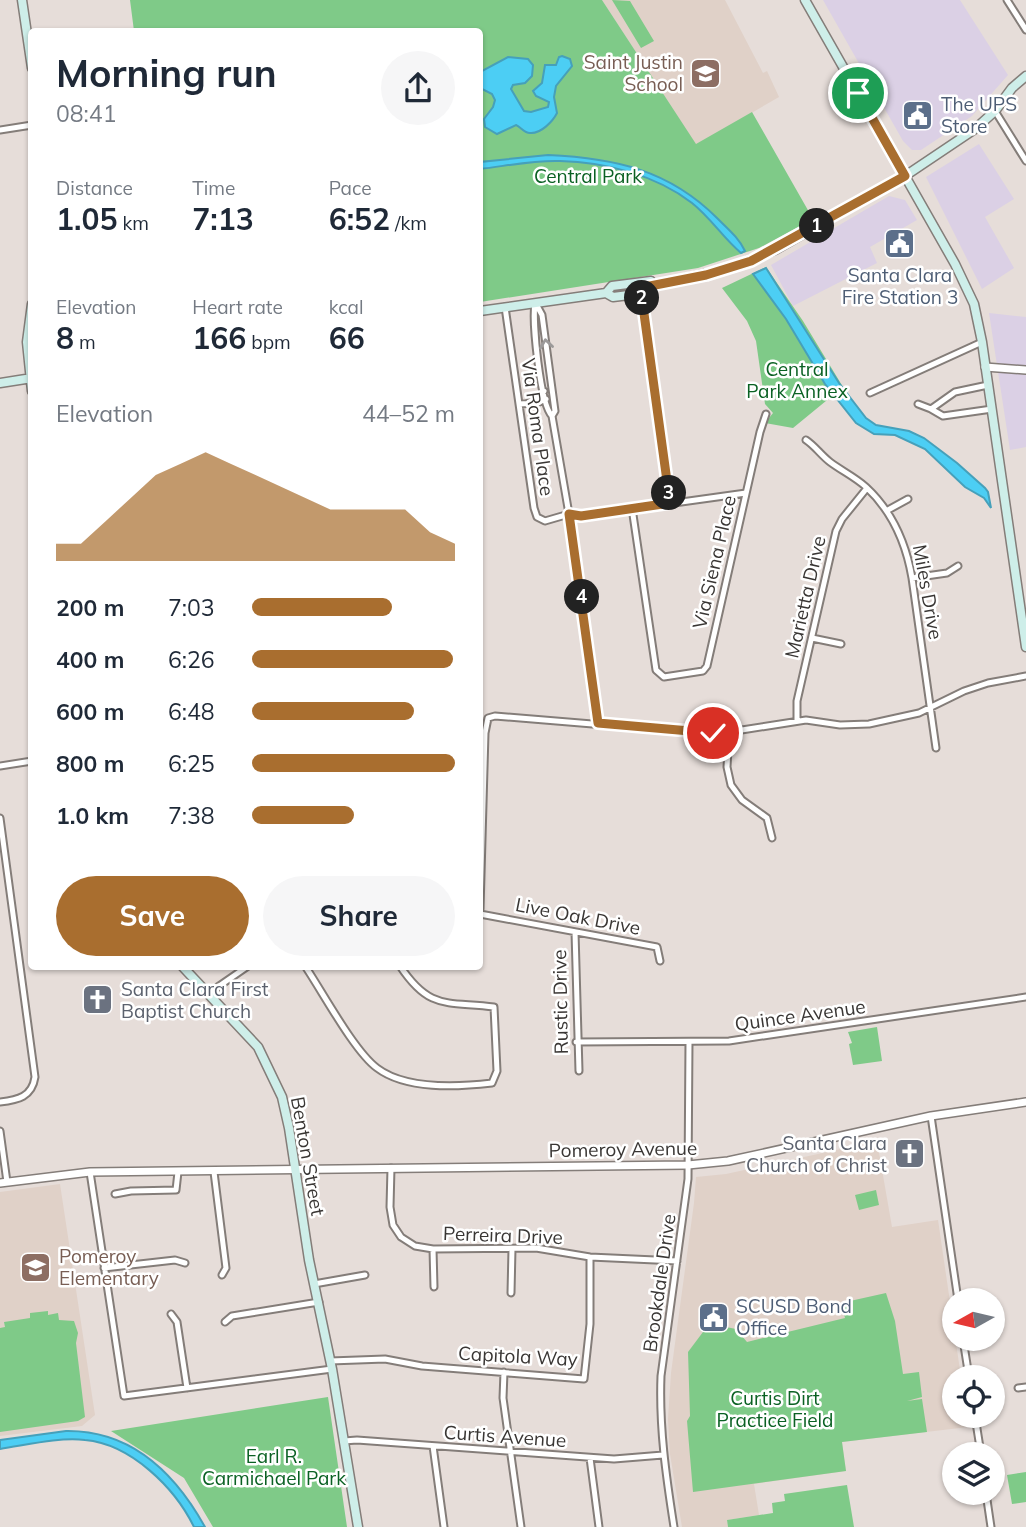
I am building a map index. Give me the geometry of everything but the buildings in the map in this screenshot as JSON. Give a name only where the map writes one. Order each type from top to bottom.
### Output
[{"type":"main road","points":[[22,0],[28,41]]},
{"type":"main road","points":[[805,0],[974,304],[982,342],[1026,648]]},
{"type":"main road","points":[[654,286],[706,275],[751,261],[905,176],[975,129],[1026,76]]},
{"type":"main road","points":[[606,293],[612,286],[651,281],[654,286]]},
{"type":"main road","points":[[483,311],[606,293],[613,297],[651,292],[654,286]]},
{"type":"main road","points":[[0,383],[28,378]]},
{"type":"main road","name":"Benton Street","points":[[186,970],[258,1047],[270,1067],[287,1113],[314,1284],[331,1365],[358,1527]]},
{"type":"street","points":[[1007,0],[1026,30]]},
{"type":"street","points":[[995,111],[1026,161]]},
{"type":"street","points":[[0,130],[28,126]]},
{"type":"street","points":[[641,293],[670,503]]},
{"type":"street","points":[[535,303],[533,316],[544,391],[548,412],[552,416],[569,514],[598,723]]},
{"type":"street","points":[[535,303],[542,315],[555,411],[552,416]]},
{"type":"street","name":"Via Roma Place","points":[[505,307],[534,508],[537,517],[545,521],[569,514]]},
{"type":"street","points":[[870,393],[982,342]]},
{"type":"street","points":[[985,367],[1026,370]]},
{"type":"street","points":[[930,409],[955,392],[988,385]]},
{"type":"street","points":[[519,404],[540,397],[544,391]]},
{"type":"street","points":[[529,402],[537,403],[552,394]]},
{"type":"street","points":[[918,404],[943,416],[992,409]]},
{"type":"street","name":"Via Siena Place","points":[[632,508],[656,670],[664,677],[703,671],[707,666],[766,414]]},
{"type":"street","name":"Miles Drive","points":[[806,440],[832,464],[867,488],[888,510],[900,533],[912,578],[936,748]]},
{"type":"street","name":"Marietta Drive","points":[[797,721],[797,701],[836,531],[842,519],[867,488]]},
{"type":"street","points":[[569,514],[581,516],[746,493]]},
{"type":"street","points":[[888,510],[908,499]]},
{"type":"street","points":[[912,578],[947,573],[958,566]]},
{"type":"street","points":[[812,638],[841,644]]},
{"type":"street","points":[[483,804],[485,733],[488,718],[495,716],[701,733],[729,732],[807,720],[840,725],[869,723],[930,708],[964,691],[988,683],[1026,676]]},
{"type":"street","points":[[729,732],[727,767],[731,785],[742,800],[767,818],[772,838]]},
{"type":"street","points":[[0,766],[28,762]]},
{"type":"street","points":[[0,818],[35,1077],[34,1085],[25,1097],[0,1102]]},
{"type":"street","name":"Live Oak Drive","points":[[483,912],[657,947],[660,961]]},
{"type":"street","name":"Rustic Drive","points":[[575,932],[576,1042],[579,1071]]},
{"type":"street","points":[[209,993],[242,970]]},
{"type":"street","points":[[308,970],[375,1067],[395,1079],[419,1084],[492,1083],[497,1071],[494,1007],[446,1004],[432,999],[420,991],[403,970]]},
{"type":"street","name":"Quince Avenue","points":[[576,1042],[738,1040],[1026,997]]},
{"type":"street","name":"Brookdale Drive","points":[[674,1527],[663,1455],[662,1376],[688,1165],[689,1042]]},
{"type":"street","name":"Pomeroy Avenue","points":[[4,1182],[90,1172],[688,1165],[728,1160],[931,1116],[1026,1102]]},
{"type":"street","points":[[931,1116],[956,1288]]},
{"type":"street","points":[[0,1131],[4,1182]]},
{"type":"street","name":"Perreira Drive","points":[[391,1168],[390,1208],[393,1225],[401,1237],[415,1245],[433,1249],[536,1248],[590,1256],[677,1261]]},
{"type":"street","points":[[90,1172],[124,1396],[331,1365]]},
{"type":"street","points":[[115,1194],[176,1189],[178,1172]]},
{"type":"street","points":[[214,1172],[226,1268],[222,1275]]},
{"type":"street","points":[[433,1249],[434,1287]]},
{"type":"street","points":[[511,1293],[512,1249]]},
{"type":"street","name":"Capitola Way","points":[[331,1365],[385,1359],[422,1366],[584,1379],[590,1324],[590,1256]]},
{"type":"street","points":[[104,1268],[175,1260],[185,1263]]},
{"type":"street","points":[[314,1284],[365,1275]]},
{"type":"street","points":[[225,1322],[232,1316],[319,1302]]},
{"type":"street","points":[[171,1314],[177,1322],[187,1388]]},
{"type":"street","points":[[504,1372],[503,1398],[521,1527]]},
{"type":"street","points":[[1018,1388],[1026,1387]]},
{"type":"street","name":"Curtis Avenue","points":[[344,1441],[590,1458],[636,1459],[663,1455]]},
{"type":"street","points":[[433,1446],[444,1527]]},
{"type":"street","points":[[590,1458],[599,1527]]},
{"type":"street","points":[[988,1505],[991,1527]]},
{"type":"shaded area","name":"Saint Justin School","points":[[602,0],[725,0],[763,73],[767,71],[779,97],[696,145]]},
{"type":"shaded area","points":[[823,0],[960,0],[1008,75],[972,116],[921,150],[912,150],[903,141]]},
{"type":"shaded area","points":[[979,144],[1014,199],[985,217],[1014,268],[982,289],[926,177]]},
{"type":"shaded area","points":[[889,196],[905,200],[917,220],[870,247],[877,263],[793,306],[771,265]]},
{"type":"shaded area","points":[[989,313],[1026,317],[1026,447],[1010,450]]},
{"type":"shaded area","points":[[877,1141],[892,1227],[938,1220],[948,1288],[942,1288],[942,1351],[957,1351],[959,1365],[942,1365],[942,1428],[960,1428],[842,1442],[846,1471],[754,1484],[759,1515],[727,1520],[728,1527],[682,1527],[670,1454],[668,1419],[671,1373],[696,1177],[726,1174]]},
{"type":"shaded area","name":"Pomeroy Elementary","points":[[60,1184],[95,1415],[82,1426],[0,1436],[0,1192]]},
{"type":"green space","name":"Central Park","points":[[130,0],[602,0],[696,144],[752,112],[813,219],[759,248],[698,268],[483,302],[483,28],[134,28]]},
{"type":"green space","points":[[612,0],[630,1],[654,41],[641,48]]},
{"type":"green space","name":"Central Park Annex","points":[[766,267],[843,387],[793,428],[765,423],[773,413],[765,404],[756,341],[747,321],[722,288]]},
{"type":"green space","points":[[877,1027],[882,1061],[853,1065],[849,1044],[852,1043],[848,1032]]},
{"type":"green space","points":[[876,1190],[879,1205],[859,1210],[855,1195]]},
{"type":"green space","name":"Curtis Dirt Practice Field","points":[[886,1293],[895,1321],[903,1374],[919,1372],[922,1397],[907,1401],[922,1399],[927,1432],[842,1442],[846,1471],[693,1492],[687,1421],[690,1416],[688,1352],[703,1332],[726,1327],[736,1329],[747,1342],[845,1318],[841,1303]]},
{"type":"green space","points":[[48,1311],[48,1315],[58,1313],[59,1320],[74,1321],[78,1333],[76,1343],[85,1417],[78,1421],[0,1432],[0,1328],[5,1327],[4,1322],[30,1318],[30,1313]]},
{"type":"green space","name":"Earl R. Carmichael Park","points":[[328,1397],[347,1527],[213,1527],[184,1478],[111,1431]]},
{"type":"green space","points":[[1026,1472],[1026,1502],[1012,1504],[1007,1475]]},
{"type":"green space","points":[[847,1485],[854,1527],[728,1527],[727,1520],[773,1513],[772,1503],[785,1501],[784,1494]]},
{"type":"water","points":[[508,57],[528,59],[533,65],[532,76],[525,83],[513,85],[511,89],[524,111],[531,112],[548,107],[549,102],[536,96],[533,91],[542,83],[545,65],[556,65],[559,57],[570,59],[572,66],[556,86],[554,97],[557,113],[553,120],[534,133],[526,132],[516,125],[497,134],[485,127],[484,119],[495,100],[492,94],[483,90],[483,70]]},
{"type":"water","points":[[548,155],[596,159],[640,170],[680,188],[699,202],[733,234],[745,251],[741,253],[699,209],[678,193],[629,172],[595,164],[560,161],[483,169],[483,162]]},
{"type":"water","points":[[766,268],[839,383],[866,418],[876,425],[909,431],[924,438],[985,488],[991,508],[984,498],[965,487],[925,449],[895,435],[874,434],[856,423],[825,384],[786,319],[753,274]]},
{"type":"water","points":[[66,1431],[111,1438],[149,1458],[180,1489],[205,1527],[194,1527],[186,1512],[150,1470],[119,1450],[102,1443],[64,1440],[0,1449],[0,1440]]},
{"type":"place","name":"Saint Justin School","points":[[706,73]]},
{"type":"place","name":"The UPS Store","points":[[918,115]]},
{"type":"place","name":"Santa Clara Fire Station 3","points":[[900,244]]},
{"type":"place","name":"Santa Clara First Baptist Church","points":[[98,1000]]},
{"type":"place","name":"Santa Clara Church of Christ","points":[[910,1154]]},
{"type":"place","name":"Pomeroy Elementary","points":[[36,1267]]},
{"type":"place","name":"SCUSD Bond Office","points":[[713,1317]]},
{"type":"route","points":[[713,733],[598,723],[569,514],[581,516],[670,503],[641,293],[645,287],[706,275],[751,261],[905,176],[858,93]]}]
